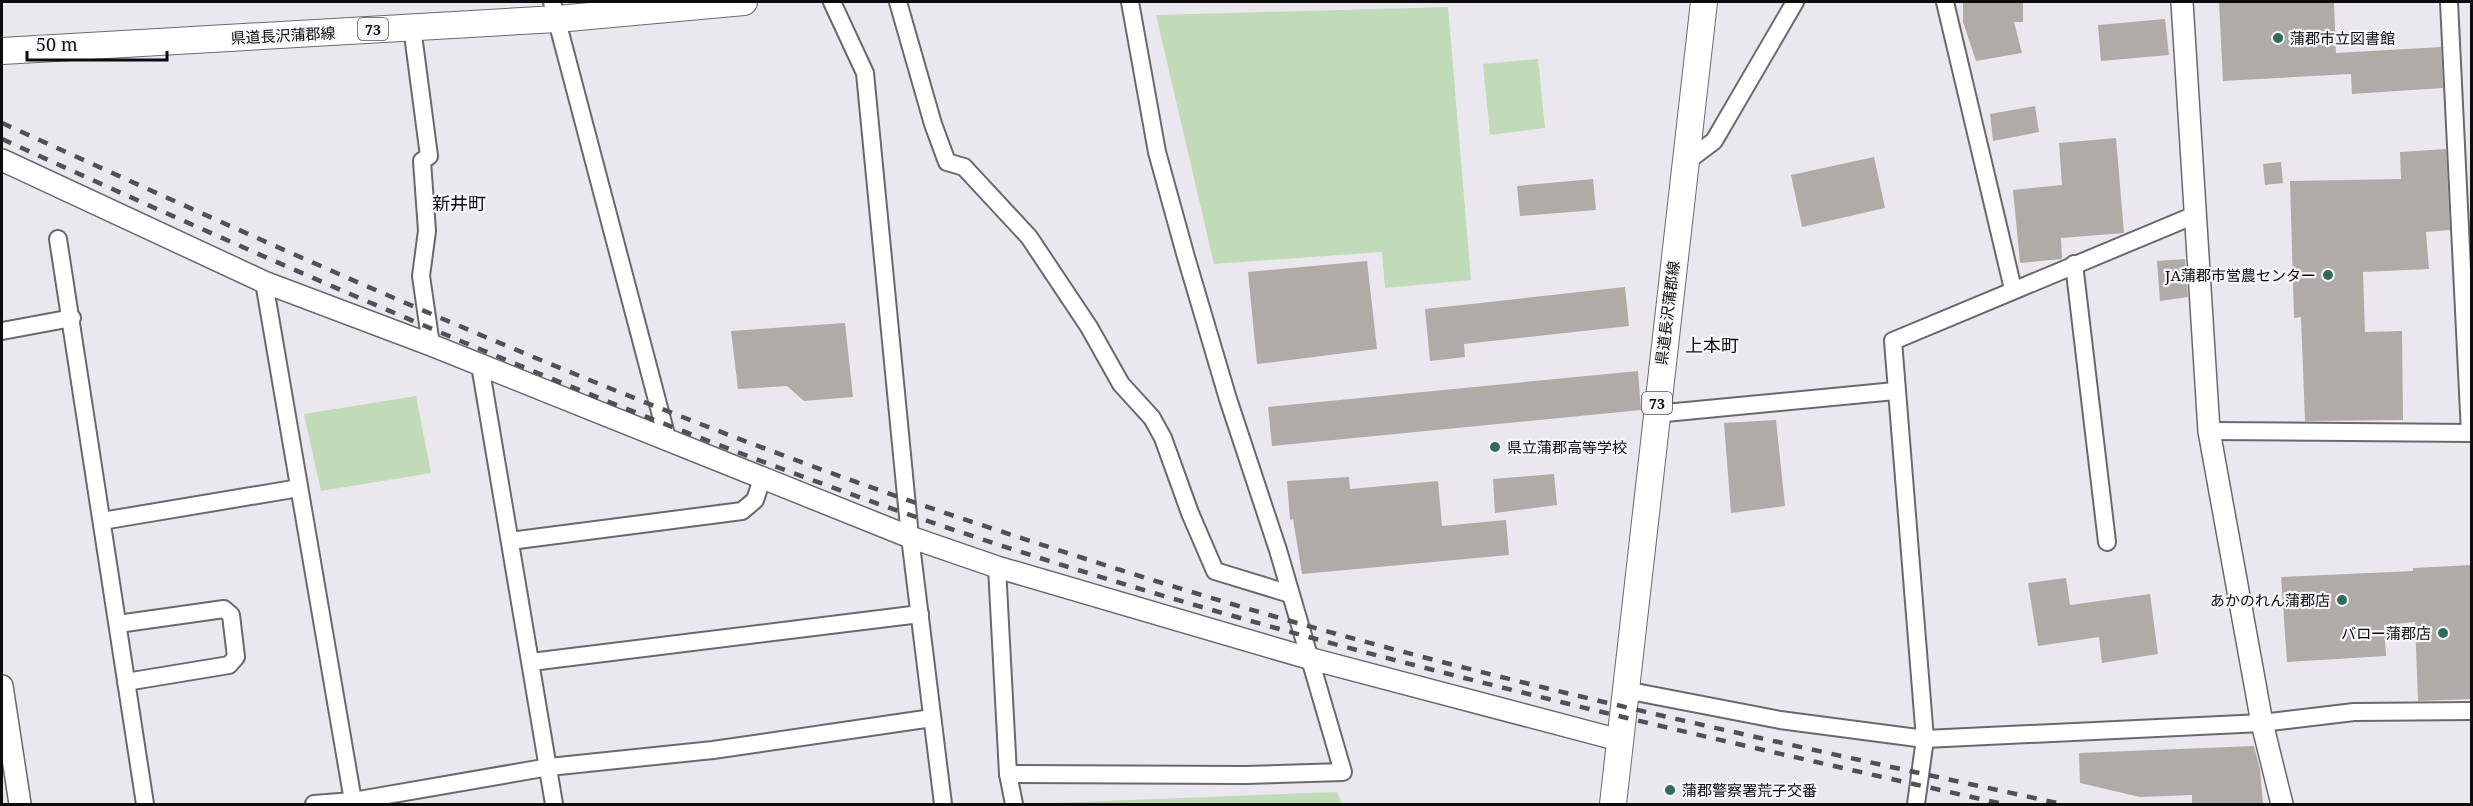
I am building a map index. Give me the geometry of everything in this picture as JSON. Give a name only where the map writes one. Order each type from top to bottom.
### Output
[{"type":"main road","name":"県道長沢蒲郡線","points":[[2,51],[412,27],[555,10],[744,2]]},
{"type":"main road","name":"県道長沢蒲郡線","points":[[1613,804],[1655,414],[1704,2]]},
{"type":"street","points":[[832,2],[865,73],[910,537],[943,804]]},
{"type":"street","points":[[898,2],[933,124],[947,162],[964,167],[1029,237],[1089,327],[1121,384],[1152,418],[1163,438],[1190,513],[1215,571],[1290,594]]},
{"type":"street","points":[[1008,774],[1245,775],[1343,772],[1180,236],[1157,152],[1130,2]]},
{"type":"street","points":[[1686,162],[1714,141],[1795,2]]},
{"type":"street","points":[[1945,2],[2013,290]]},
{"type":"street","points":[[2182,2],[2209,431],[2262,723],[2282,804]]},
{"type":"street","points":[[2209,431],[2471,433],[2449,2]]},
{"type":"street","points":[[555,10],[668,442]]},
{"type":"street","points":[[412,27],[429,156],[422,161],[427,231],[421,276],[431,345]]},
{"type":"street","points":[[2,160],[264,282],[431,345],[668,442],[910,537],[997,567],[1308,658],[1619,740]]},
{"type":"street","points":[[1916,804],[1925,740],[1895,391],[1893,341],[2194,215]]},
{"type":"street","points":[[58,239],[72,318],[145,804]]},
{"type":"street","points":[[2074,264],[2107,542]]},
{"type":"street","points":[[264,282],[353,801]]},
{"type":"street","points":[[2,331],[72,318]]},
{"type":"street","points":[[480,365],[554,804]]},
{"type":"street","points":[[1655,414],[1895,391]]},
{"type":"street","points":[[510,542],[742,511],[755,500],[762,479]]},
{"type":"street","points":[[102,521],[299,488]]},
{"type":"street","points":[[997,567],[1008,774],[1014,804]]},
{"type":"street","points":[[118,624],[224,609],[231,615],[236,657],[229,665],[126,682]]},
{"type":"street","points":[[531,662],[920,614]]},
{"type":"street","points":[[2,686],[20,804]]},
{"type":"street","points":[[1625,690],[1780,720],[1925,740],[2262,723],[2354,712],[2472,711]]},
{"type":"street","points":[[314,804],[353,801],[549,767],[713,750],[933,718]]},
{"type":"green space","points":[[1448,7],[1471,280],[1385,288],[1382,252],[1214,264],[1156,15]]},
{"type":"green space","points":[[1538,59],[1545,128],[1490,135],[1483,64]]},
{"type":"green space","points":[[416,396],[431,473],[321,491],[304,414]]},
{"type":"green space","points":[[1337,792],[1342,804],[1052,803]]},
{"type":"building","points":[[1963,2],[2023,2],[2023,22],[2014,22],[2022,53],[1976,61],[1963,22]]},
{"type":"building","name":"蒲郡市立図書館","points":[[2219,2],[2334,2],[2336,53],[2441,47],[2443,88],[2352,94],[2351,74],[2223,81]]},
{"type":"building","points":[[2165,19],[2169,55],[2101,61],[2098,25]]},
{"type":"building","points":[[2035,106],[2039,132],[1993,141],[1990,114]]},
{"type":"building","points":[[2116,138],[2124,233],[2061,238],[2062,259],[2020,263],[2013,190],[2062,185],[2059,143]]},
{"type":"building","points":[[2446,149],[2450,230],[2426,232],[2429,269],[2363,272],[2365,332],[2402,331],[2403,420],[2305,421],[2301,317],[2294,318],[2290,181],[2401,179],[2400,152]]},
{"type":"building","points":[[1874,157],[1885,208],[1802,227],[1791,175]]},
{"type":"building","points":[[2281,162],[2283,183],[2265,185],[2263,164]]},
{"type":"building","points":[[1593,179],[1596,210],[1520,216],[1517,186]]},
{"type":"building","points":[[2185,259],[2188,297],[2160,301],[2157,261]]},
{"type":"building","points":[[1367,261],[1377,349],[1257,364],[1248,272]]},
{"type":"building","points":[[1625,287],[1629,326],[1464,344],[1465,357],[1430,361],[1425,309]]},
{"type":"building","points":[[845,323],[853,397],[804,401],[787,386],[738,389],[731,331]]},
{"type":"building","points":[[1638,371],[1641,410],[1272,446],[1268,407]]},
{"type":"building","points":[[1776,420],[1785,506],[1731,513],[1724,423]]},
{"type":"building","points":[[1554,474],[1557,505],[1495,513],[1493,479]]},
{"type":"building","points":[[1349,477],[1350,489],[1438,481],[1442,526],[1506,520],[1509,555],[1302,574],[1293,519],[1290,520],[1287,481]]},
{"type":"building","points":[[2472,565],[2472,699],[2418,701],[2415,622],[2384,625],[2386,656],[2287,662],[2281,577],[2413,571],[2413,568]]},
{"type":"building","points":[[2066,578],[2070,605],[2150,594],[2158,654],[2102,663],[2099,637],[2038,646],[2028,583]]},
{"type":"building","points":[[2254,746],[2260,769],[2263,804],[2192,804],[2192,795],[2140,797],[2080,783],[2079,753]]},
{"type":"railway","points":[[2,123],[372,289],[497,342],[748,442],[875,489],[1003,532],[1225,602],[1446,663],[1709,726],[2062,804]]},
{"type":"railway","points":[[2,139],[315,279],[525,368],[738,452],[987,541],[1274,628],[1419,666],[1711,738],[2003,804]]},
{"type":"place","name":"蒲郡市立図書館","points":[[2278,38]]},
{"type":"place","name":"JA蒲郡市営農センター","points":[[2328,275]]},
{"type":"place","name":"県立蒲郡高等学校","points":[[1495,447]]},
{"type":"place","name":"あかのれん蒲郡店","points":[[2342,600]]},
{"type":"place","name":"バロー蒲郡店","points":[[2443,633]]},
{"type":"place","name":"蒲郡警察署荒子交番","points":[[1670,790]]},
{"type":"district","name":"新井町","points":[[459,203]]},
{"type":"district","name":"上本町","points":[[1712,345]]}]
